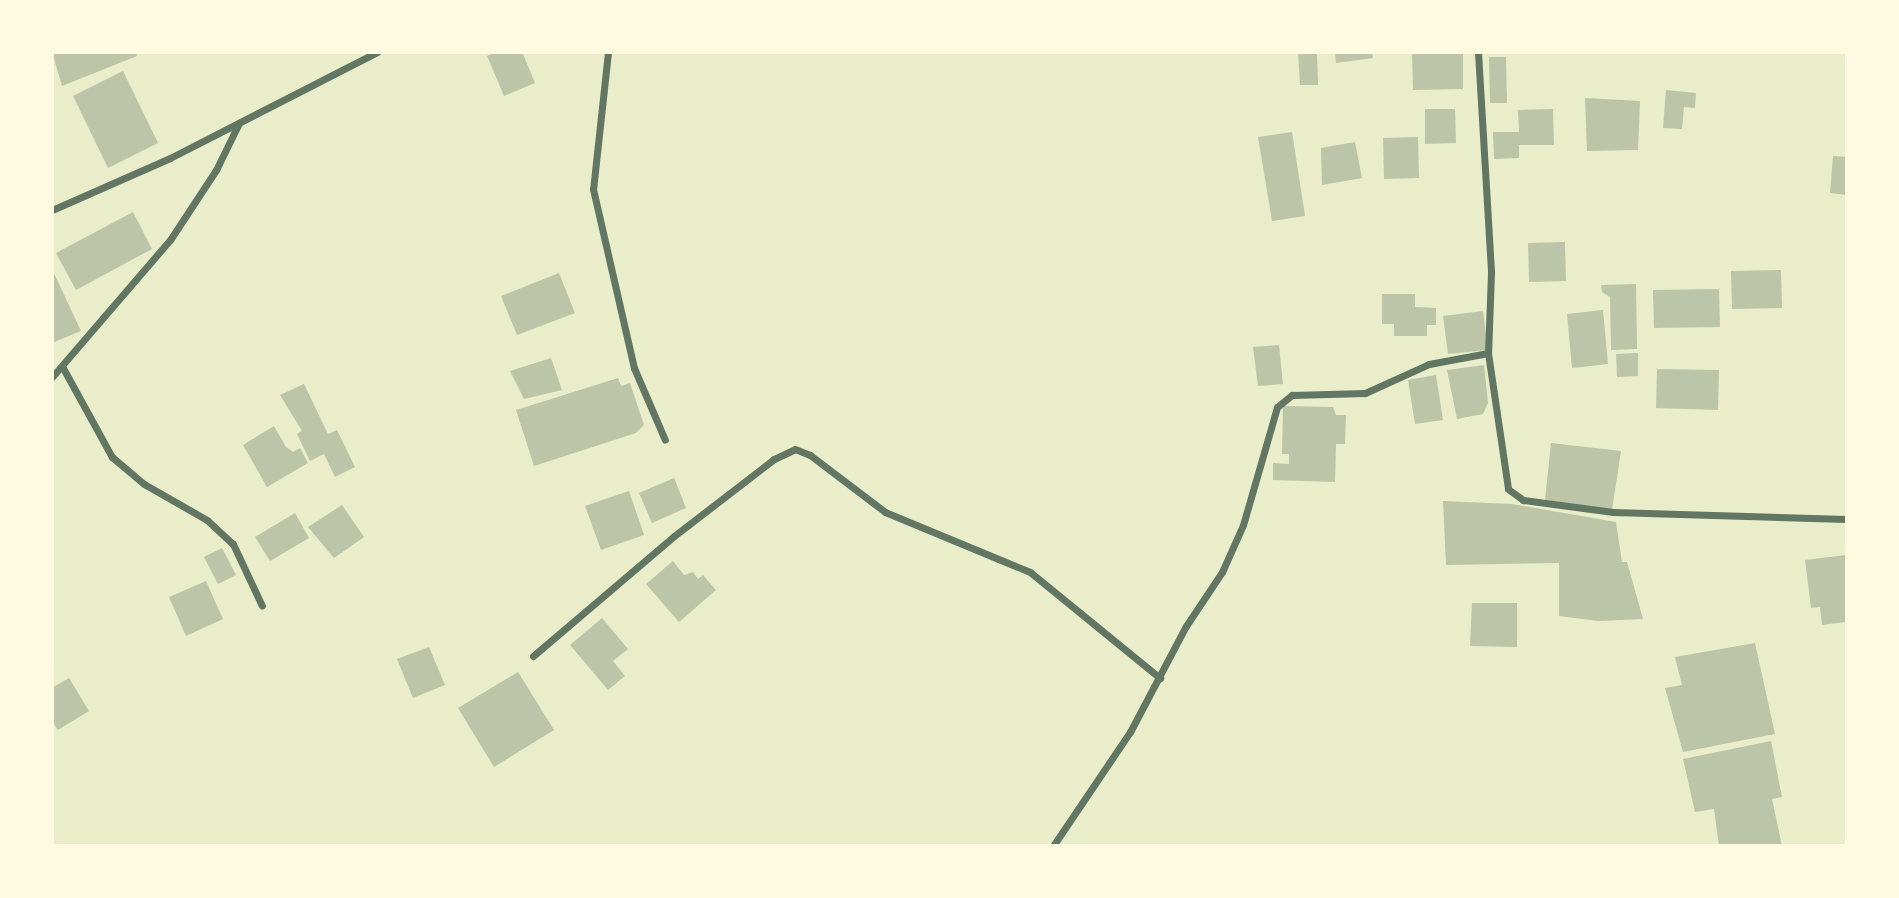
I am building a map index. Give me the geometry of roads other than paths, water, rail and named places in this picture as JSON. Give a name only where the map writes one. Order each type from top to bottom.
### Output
[{"type":"street","points":[[52,210],[239,123],[377,52]]},
{"type":"street","points":[[608,52],[593,189],[634,368],[665,440]]},
{"type":"street","points":[[1478,52],[1491,273],[1488,353],[1503,474],[1508,489],[1524,500],[1613,512],[1846,519]]},
{"type":"street","points":[[52,377],[63,368],[170,240],[216,170],[239,123]]},
{"type":"street","points":[[1052,845],[1160,678],[1186,626],[1222,572],[1243,525],[1277,407],[1292,395],[1365,393],[1429,365],[1488,353]]},
{"type":"street","points":[[63,368],[112,457],[144,484],[207,520],[233,544],[262,606]]},
{"type":"street","points":[[533,656],[674,536],[774,459],[795,449],[810,455],[886,512],[1030,572],[1160,678]]}]
